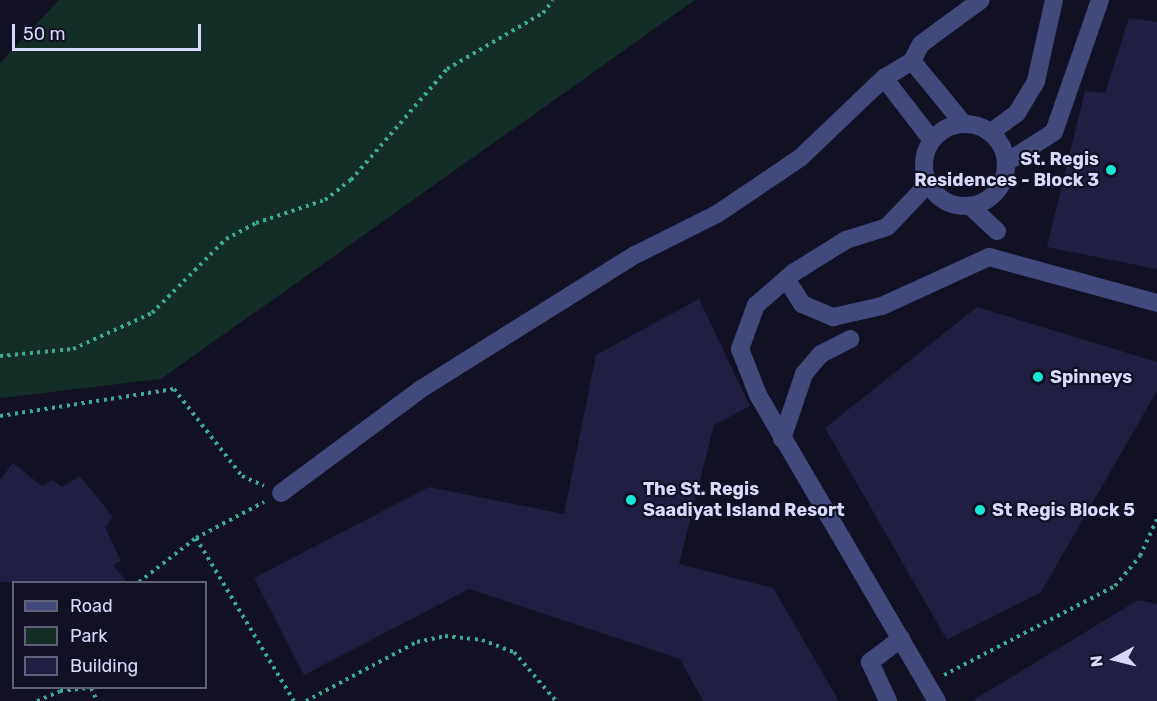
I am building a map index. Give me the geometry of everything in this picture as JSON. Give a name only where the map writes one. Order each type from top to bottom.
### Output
[{"type":"street","points":[[281,493],[421,389],[634,255],[717,214],[800,159],[884,78],[912,61],[921,44],[981,0]]},
{"type":"street","points":[[991,132],[1017,113],[1036,81],[1054,0]]},
{"type":"street","points":[[970,206],[997,192],[1007,162],[1054,132],[1100,0]]},
{"type":"street","points":[[912,61],[963,123]]},
{"type":"street","points":[[884,78],[932,140]]},
{"type":"street","points":[[997,231],[970,206],[946,202],[928,184],[924,161],[932,140],[951,125],[963,123],[991,132],[1007,162]]},
{"type":"street","points":[[928,184],[887,227],[846,240],[786,279],[756,305],[740,349],[758,395],[782,438],[937,701]]},
{"type":"street","points":[[786,279],[802,304],[833,317],[882,306],[989,257],[1157,303]]},
{"type":"street","points":[[782,438],[804,374],[821,354],[850,339]]},
{"type":"street","points":[[888,701],[870,662],[900,639]]},
{"type":"path","points":[[0,356],[73,349],[152,313],[226,239],[256,223],[325,200],[351,180],[447,69],[543,13],[553,0]]},
{"type":"path","points":[[0,416],[174,389],[242,476],[281,493]]},
{"type":"path","points":[[140,581],[196,538],[281,493]]},
{"type":"path","points":[[927,683],[1115,586],[1140,556],[1157,519]]},
{"type":"path","points":[[196,538],[294,701]]},
{"type":"path","points":[[306,701],[417,642],[445,636],[482,640],[514,652],[556,701]]},
{"type":"path","points":[[37,701],[60,691],[75,689]]},
{"type":"green space","points":[[59,0],[695,0],[161,379],[0,398],[0,63]]},
{"type":"building","name":"St. Regis Residences - Block 3","points":[[1129,18],[1157,22],[1157,269],[1047,247],[1085,91],[1105,93]]},
{"type":"building","name":"The St. Regis Saadiyat Island Resort","points":[[699,299],[750,406],[714,425],[679,564],[773,588],[839,701],[703,701],[680,659],[469,589],[304,675],[254,578],[429,487],[564,514],[596,355]]},
{"type":"building","name":"St Regis Block 5","points":[[977,307],[1157,362],[1157,391],[1041,592],[947,640],[825,428]]},
{"type":"building","points":[[13,463],[42,486],[53,480],[62,487],[80,476],[113,517],[105,527],[121,561],[113,565],[126,581],[0,582],[0,480]]},
{"type":"building","points":[[1138,600],[1157,604],[1157,701],[972,701]]},
{"type":"place","name":"St. Regis Residences - Block 3","points":[[1111,170]]},
{"type":"place","name":"Spinneys","points":[[1038,377]]},
{"type":"place","name":"The St. Regis Saadiyat Island Resort","points":[[631,500]]},
{"type":"place","name":"St Regis Block 5","points":[[980,510]]}]
